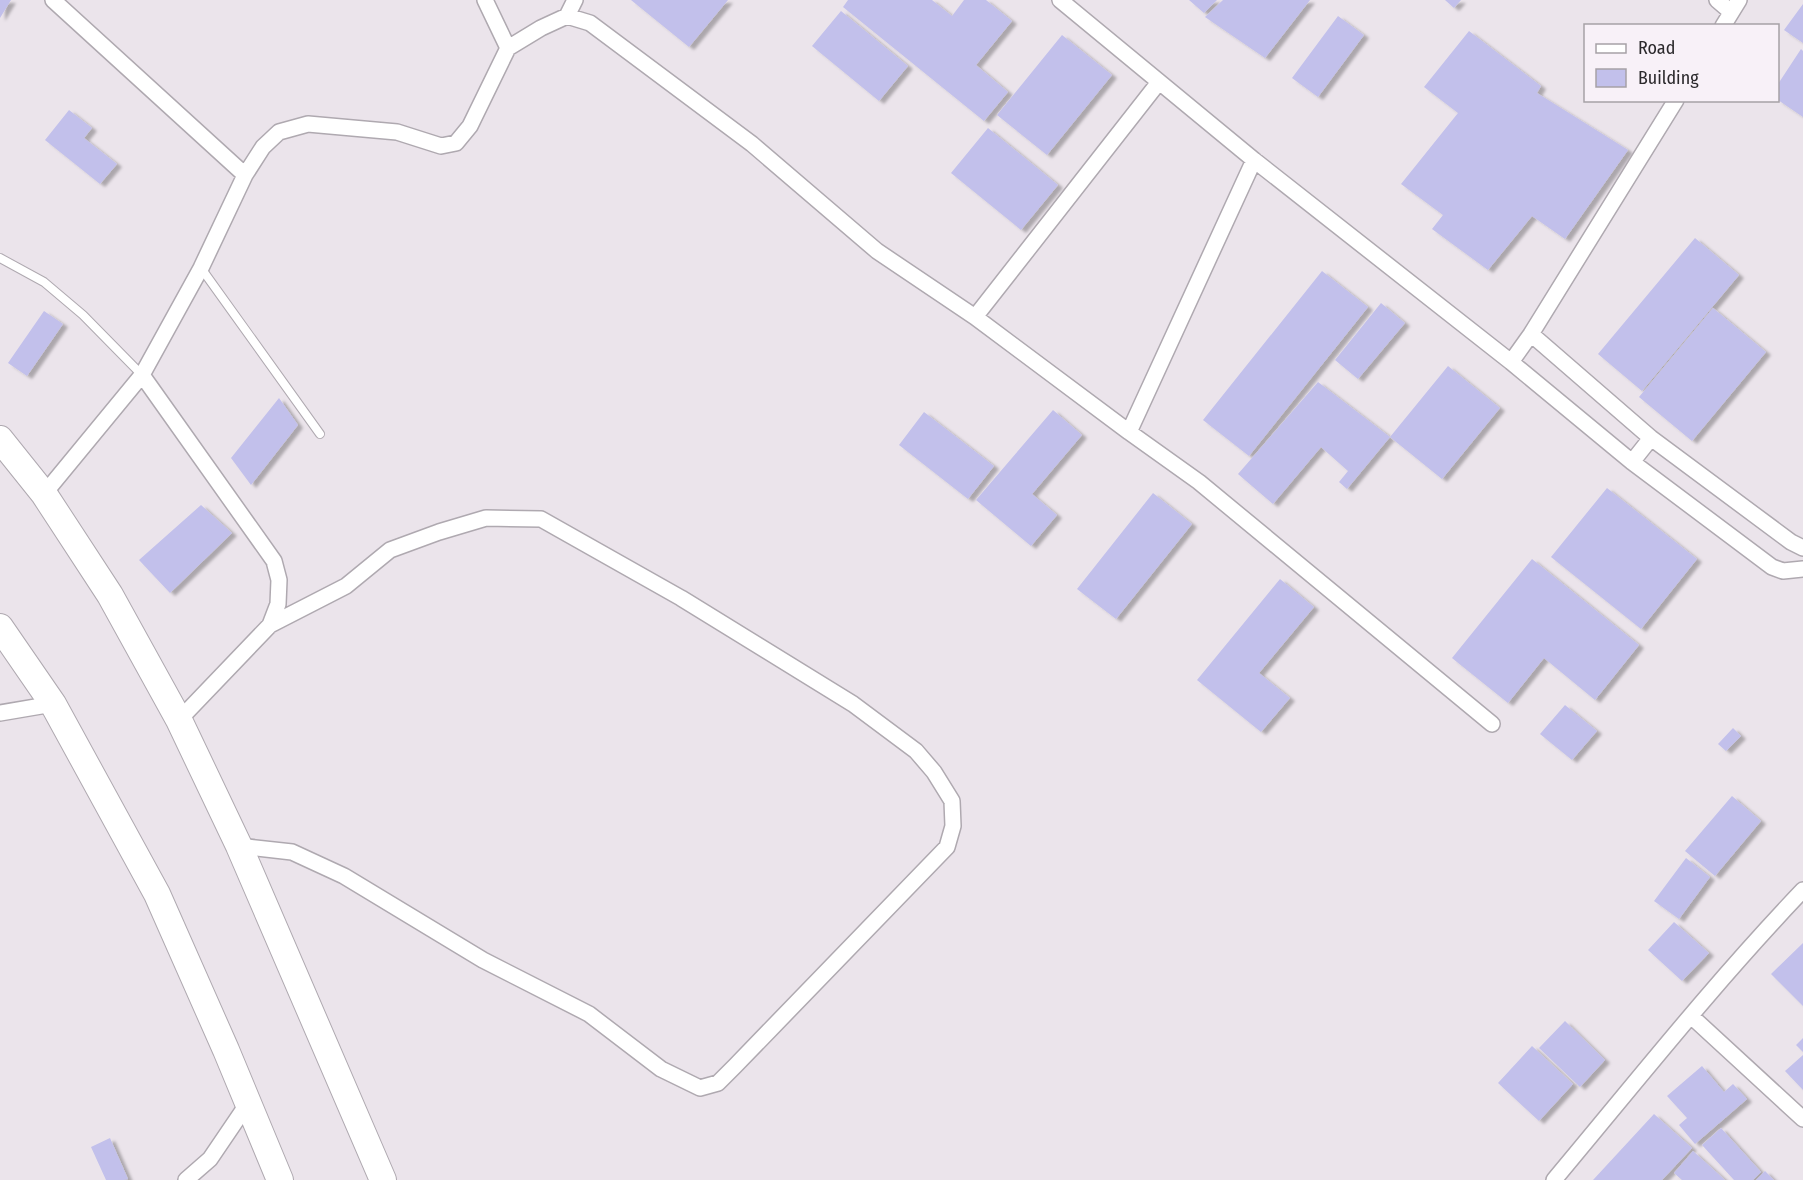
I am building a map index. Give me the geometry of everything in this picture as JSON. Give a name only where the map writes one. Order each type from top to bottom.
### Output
[{"type":"highway","points":[[0,439],[44,494],[110,595],[179,720],[239,846],[383,1180]]},
{"type":"highway","points":[[0,627],[53,704],[157,894],[249,1103],[280,1180]]},
{"type":"street","points":[[53,0],[244,175]]},
{"type":"street","points":[[485,0],[508,48]]},
{"type":"street","points":[[44,494],[142,375],[201,268],[244,175],[263,147],[279,132],[308,124],[397,132],[441,146],[456,143],[470,126],[508,48],[541,28],[567,16],[575,0]]},
{"type":"street","points":[[1059,0],[1254,160],[1511,362],[1632,462],[1772,567],[1783,571],[1803,569]]},
{"type":"street","points":[[1717,0],[1735,6],[1724,24]]},
{"type":"street","points":[[567,16],[590,23],[752,144],[877,250],[975,317],[1208,489],[1492,724]]},
{"type":"street","points":[[975,317],[1159,82]]},
{"type":"street","points":[[1511,362],[1531,334],[1675,102]]},
{"type":"street","points":[[1129,432],[1254,160]]},
{"type":"street","points":[[1531,334],[1651,438],[1783,536],[1803,548]]},
{"type":"street","points":[[142,375],[274,561],[279,580],[278,604],[270,625]]},
{"type":"street","points":[[1632,462],[1651,438]]},
{"type":"street","points":[[179,720],[270,625],[346,586],[390,550],[486,518],[541,519],[681,598],[853,704],[916,751],[934,772],[952,801],[953,826],[947,847],[718,1083],[700,1089],[661,1069],[589,1014],[483,960],[344,876],[292,852],[239,846]]},
{"type":"street","points":[[0,713],[53,704]]},
{"type":"street","points":[[1554,1180],[1691,1016],[1773,921],[1803,890]]},
{"type":"street","points":[[1691,1016],[1803,1119]]},
{"type":"street","points":[[186,1180],[210,1159],[249,1103]]},
{"type":"lane","points":[[0,258],[44,282],[83,315],[142,375]]},
{"type":"lane","points":[[201,268],[320,434]]},
{"type":"building","points":[[0,0],[11,0],[0,18]]},
{"type":"building","points":[[631,0],[728,0],[689,47]]},
{"type":"building","points":[[848,0],[932,0],[952,16],[964,0],[986,0],[1012,21],[976,65],[1008,92],[984,121],[843,7]]},
{"type":"building","points":[[1189,0],[1217,0],[1204,13]]},
{"type":"building","points":[[1223,0],[1310,0],[1265,58],[1205,17]]},
{"type":"building","points":[[1445,0],[1461,0],[1454,8]]},
{"type":"building","points":[[1803,4],[1803,43],[1784,30]]},
{"type":"building","points":[[841,11],[908,66],[879,101],[812,46]]},
{"type":"building","points":[[1338,16],[1364,35],[1318,97],[1292,78]]},
{"type":"building","points":[[1469,31],[1541,86],[1537,93],[1628,150],[1565,239],[1532,216],[1488,270],[1432,229],[1443,215],[1401,184],[1458,113],[1424,87]]},
{"type":"building","points":[[1062,35],[1112,75],[1047,155],[997,115]]},
{"type":"building","points":[[1801,49],[1803,51],[1803,117],[1779,101],[1779,82]]},
{"type":"building","points":[[69,110],[92,128],[84,138],[117,164],[100,184],[45,140]]},
{"type":"building","points":[[988,128],[1058,185],[1021,230],[951,173]]},
{"type":"building","points":[[1695,238],[1739,275],[1642,391],[1598,354]]},
{"type":"building","points":[[1322,271],[1368,307],[1249,456],[1203,420]]},
{"type":"building","points":[[1381,303],[1405,323],[1358,379],[1335,360]]},
{"type":"building","points":[[1713,308],[1766,352],[1692,441],[1639,397]]},
{"type":"building","points":[[44,311],[63,324],[27,376],[8,363]]},
{"type":"building","points":[[1448,366],[1500,408],[1442,479],[1390,437]]},
{"type":"building","points":[[1318,382],[1390,437],[1347,489],[1339,482],[1348,471],[1321,447],[1273,504],[1238,474]]},
{"type":"building","points":[[279,398],[298,425],[251,485],[231,458]]},
{"type":"building","points":[[1053,410],[1082,435],[1032,494],[1057,515],[1031,546],[976,500]]},
{"type":"building","points":[[924,412],[994,466],[968,499],[899,445]]},
{"type":"building","points":[[1607,488],[1697,559],[1641,629],[1551,557]]},
{"type":"building","points":[[1153,493],[1192,524],[1116,619],[1077,589]]},
{"type":"building","points":[[201,505],[232,533],[170,593],[139,560]]},
{"type":"building","points":[[1532,559],[1639,645],[1595,700],[1544,658],[1508,703],[1452,658]]},
{"type":"building","points":[[1280,579],[1314,607],[1259,673],[1290,698],[1261,732],[1197,680]]},
{"type":"building","points":[[1565,705],[1597,731],[1572,760],[1540,734]]},
{"type":"building","points":[[1733,728],[1741,736],[1726,751],[1718,744]]},
{"type":"building","points":[[1732,796],[1761,821],[1715,876],[1685,851]]},
{"type":"building","points":[[1686,858],[1710,877],[1679,919],[1654,901]]},
{"type":"building","points":[[1674,922],[1709,953],[1682,981],[1648,950]]},
{"type":"building","points":[[1803,943],[1803,1006],[1771,974]]},
{"type":"building","points":[[1565,1021],[1605,1060],[1580,1087],[1539,1048]]},
{"type":"building","points":[[1803,1038],[1803,1052],[1796,1045]]},
{"type":"building","points":[[1532,1046],[1573,1084],[1539,1121],[1498,1083]]},
{"type":"building","points":[[1803,1055],[1803,1090],[1785,1071]]},
{"type":"building","points":[[1702,1066],[1724,1092],[1733,1084],[1747,1099],[1695,1144],[1679,1125],[1687,1118],[1667,1096]]},
{"type":"building","points":[[1654,1114],[1692,1148],[1662,1180],[1593,1180]]},
{"type":"building","points":[[1721,1128],[1761,1172],[1753,1180],[1734,1180],[1702,1145]]},
{"type":"building","points":[[110,1138],[128,1179],[106,1180],[91,1147]]},
{"type":"building","points":[[1693,1151],[1725,1180],[1682,1180],[1674,1173]]},
{"type":"building","points":[[1765,1171],[1774,1180],[1756,1180]]}]
